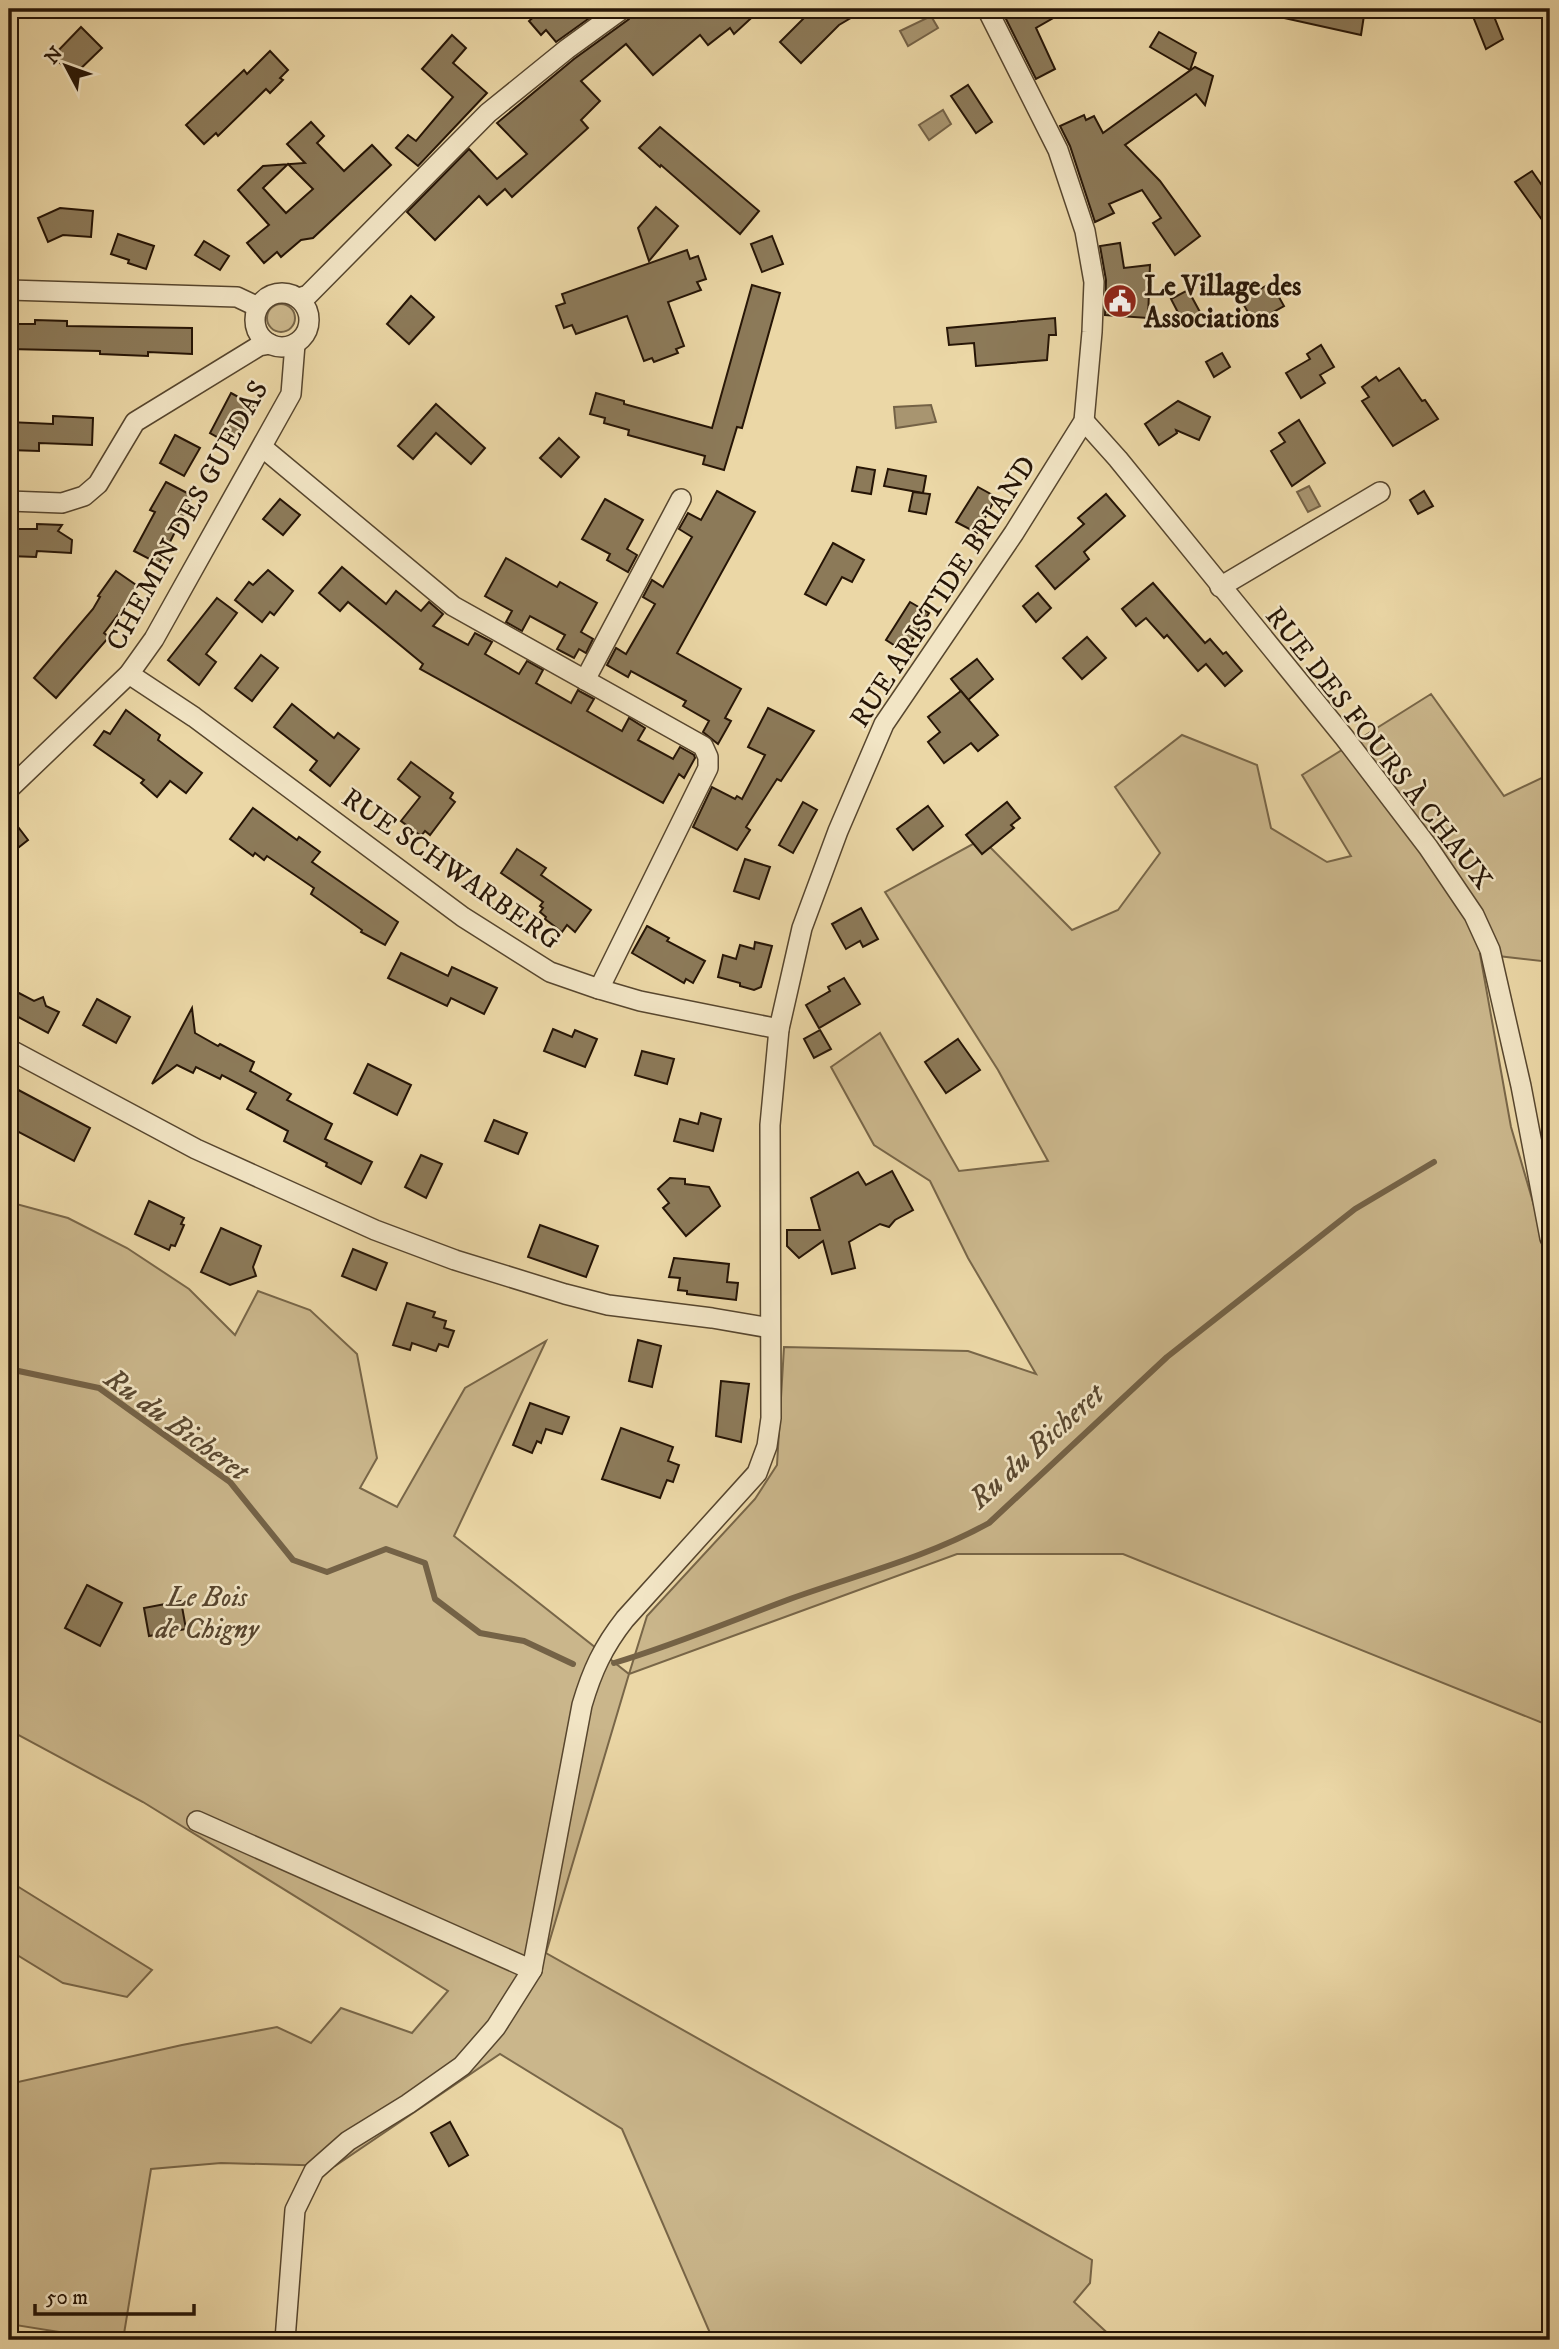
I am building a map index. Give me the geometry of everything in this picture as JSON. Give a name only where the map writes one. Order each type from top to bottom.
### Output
[{"type":"street","points":[[299,298],[309,295],[488,113],[567,48],[622,9]]},
{"type":"street","points":[[987,9],[1058,150],[1085,231],[1094,282],[1084,421]]},
{"type":"street","points":[[9,290],[237,296],[258,307]]},
{"type":"street","points":[[9,501],[62,503],[84,496],[98,484],[135,422],[259,346],[295,344],[302,338],[309,322],[305,305],[299,298],[281,292],[264,299],[258,307],[255,324],[258,332],[270,345]]},
{"type":"street","name":"CHEMIN DES GUEDAS","points":[[9,789],[129,674],[154,639],[291,394],[295,344]]},
{"type":"street","name":"RUE DES FOURS À CHAUX","points":[[1084,421],[1344,737],[1428,846],[1474,915],[1490,950],[1521,1086],[1550,1238]]},
{"type":"street","name":"RUE ARISTIDE BRIAND","points":[[532,1970],[582,1705],[591,1674],[606,1643],[625,1619],[757,1473],[767,1446],[771,1418],[770,1125],[779,1029],[802,928],[838,831],[884,724],[1014,533],[1084,421]]},
{"type":"street","points":[[261,447],[453,606],[703,746],[708,757],[708,768],[599,989]]},
{"type":"street","points":[[1220,587],[1380,492]]},
{"type":"street","points":[[585,680],[681,499]]},
{"type":"street","name":"RUE SCHWARBERG","points":[[129,674],[194,716],[463,917],[550,972],[640,1000],[779,1029]]},
{"type":"street","points":[[9,1049],[196,1149],[375,1230],[455,1260],[608,1305],[769,1328]]},
{"type":"street","points":[[197,1821],[532,1970],[496,2027],[462,2066],[348,2141],[314,2171],[295,2210],[285,2340]]},
{"type":"green space","points":[[281,304],[291,308],[295,318],[291,328],[281,332],[271,328],[267,318],[271,308]]},
{"type":"green space","points":[[1431,694],[1504,796],[1550,774],[1550,962],[1480,954],[1511,1127],[1550,1260],[1550,1726],[1123,1554],[957,1554],[629,1674],[647,1616],[755,1499],[777,1465],[784,1347],[968,1351],[1036,1374],[968,1258],[930,1181],[874,1145],[831,1067],[880,1033],[959,1171],[1048,1161],[998,1070],[885,892],[982,839],[1072,930],[1118,910],[1160,853],[1115,787],[1182,735],[1257,765],[1271,828],[1327,862],[1351,856],[1302,775]]},
{"type":"green space","name":"Le Bois de Chigny","points":[[9,1202],[68,1218],[127,1248],[189,1289],[235,1335],[258,1291],[310,1310],[357,1354],[377,1458],[360,1488],[397,1507],[465,1388],[546,1341],[454,1536],[629,1674],[546,1953],[1092,2260],[1090,2283],[1074,2302],[1115,2340],[713,2340],[622,2129],[500,2054],[335,2166],[221,2163],[151,2169],[123,2340],[9,2324],[9,2084],[182,2045],[277,2027],[311,2043],[341,2008],[412,2033],[448,1991],[143,1802],[9,1730]]},
{"type":"green space","points":[[9,1881],[152,1970],[127,1997],[63,1983],[9,1950]]},
{"type":"shaded area","points":[[931,16],[938,28],[908,46],[900,31]]},
{"type":"shaded area","points":[[943,110],[951,124],[929,140],[919,125]]},
{"type":"shaded area","points":[[931,405],[936,422],[896,428],[894,407]]},
{"type":"shaded area","points":[[1309,486],[1320,506],[1308,512],[1297,492]]},
{"type":"building","points":[[543,9],[602,9],[556,42],[546,30],[541,35],[529,21]]},
{"type":"building","points":[[634,9],[761,9],[734,34],[730,28],[708,45],[700,35],[653,75],[626,44],[581,81],[600,101],[581,120],[588,128],[512,197],[505,189],[487,205],[479,196],[435,240],[407,212],[469,149],[497,179],[527,154],[497,123],[574,59],[629,19]]},
{"type":"building","points":[[813,9],[866,9],[839,25],[801,63],[780,42]]},
{"type":"building","points":[[1001,9],[1069,9],[1036,28],[1055,69],[1036,79]]},
{"type":"building","points":[[1276,9],[1365,9],[1361,35],[1275,16]]},
{"type":"building","points":[[1470,9],[1491,9],[1503,39],[1486,49]]},
{"type":"building","points":[[81,27],[102,48],[73,76],[53,56]]},
{"type":"building","points":[[1159,32],[1196,53],[1190,70],[1150,47]]},
{"type":"building","points":[[452,35],[466,48],[453,63],[487,93],[418,166],[396,148],[408,135],[416,141],[453,97],[422,69]]},
{"type":"building","points":[[270,51],[288,70],[280,78],[283,80],[270,93],[266,89],[218,136],[216,133],[204,144],[186,125],[244,70],[247,74]]},
{"type":"building","points":[[1195,67],[1213,76],[1205,105],[1196,94],[1125,145],[1160,181],[1200,236],[1175,255],[1153,223],[1161,218],[1142,190],[1109,204],[1114,213],[1095,222],[1070,146],[1060,126],[1084,115],[1086,120],[1094,116],[1103,133]]},
{"type":"building","points":[[968,85],[992,122],[976,133],[951,96]]},
{"type":"building","points":[[311,122],[324,136],[317,143],[344,171],[372,145],[391,165],[313,238],[301,240],[281,257],[277,252],[264,263],[247,243],[269,225],[238,190],[263,166],[288,164],[305,163],[287,144]],"holes":[[[288,164],[313,189],[286,213],[263,188]]]},
{"type":"building","points":[[660,127],[759,211],[740,234],[639,148]]},
{"type":"building","points":[[1532,171],[1550,197],[1550,231],[1515,182]]},
{"type":"building","points":[[656,207],[678,226],[649,261],[638,228]]},
{"type":"building","points":[[60,208],[93,211],[91,237],[63,235],[48,242],[38,218]]},
{"type":"building","points":[[118,234],[154,246],[146,269],[111,254]]},
{"type":"building","points":[[772,236],[783,264],[762,272],[751,244]]},
{"type":"building","points":[[204,241],[229,256],[220,270],[195,255]]},
{"type":"building","points":[[1120,243],[1124,268],[1150,265],[1148,318],[1105,315],[1106,280],[1100,246]]},
{"type":"building","points":[[687,250],[690,259],[698,256],[706,279],[697,282],[701,290],[668,302],[684,346],[676,349],[678,353],[654,362],[652,358],[644,361],[627,316],[576,334],[572,325],[564,328],[556,306],[565,303],[562,294]]},
{"type":"building","points":[[1271,283],[1284,306],[1254,323],[1241,300]]},
{"type":"building","points":[[752,285],[780,293],[742,428],[737,427],[724,470],[703,464],[705,456],[628,435],[629,430],[604,423],[605,418],[590,414],[596,393],[624,401],[624,404],[712,428]]},
{"type":"building","points":[[1188,290],[1201,314],[1184,324],[1171,299]]},
{"type":"building","points":[[411,296],[434,317],[409,344],[387,324]]},
{"type":"building","points":[[1055,318],[1056,335],[1049,335],[1047,360],[976,366],[974,343],[949,345],[947,328]]},
{"type":"building","points":[[35,320],[67,321],[67,326],[192,328],[192,354],[148,352],[148,356],[100,354],[100,351],[9,349],[9,324],[35,324]]},
{"type":"building","points":[[1321,345],[1334,367],[1320,375],[1325,383],[1301,398],[1286,373],[1310,359],[1307,354]]},
{"type":"building","points":[[1222,353],[1230,367],[1214,377],[1206,362]]},
{"type":"building","points":[[1399,368],[1438,419],[1393,446],[1362,401],[1369,397],[1362,387],[1376,377],[1379,381]]},
{"type":"building","points":[[231,393],[255,406],[239,437],[232,434],[228,443],[210,433]]},
{"type":"building","points":[[1178,401],[1210,417],[1199,440],[1176,430],[1177,433],[1159,445],[1145,424]]},
{"type":"building","points":[[436,404],[485,448],[471,464],[436,433],[413,459],[398,446]]},
{"type":"building","points":[[53,416],[93,418],[92,445],[39,443],[39,451],[9,450],[9,422],[53,424]]},
{"type":"building","points":[[1299,420],[1325,463],[1292,486],[1271,451],[1285,442],[1279,433]]},
{"type":"building","points":[[175,435],[200,448],[184,476],[160,463]]},
{"type":"building","points":[[559,438],[579,457],[561,477],[540,458]]},
{"type":"building","points":[[857,467],[875,470],[871,494],[852,491]]},
{"type":"building","points":[[888,469],[926,476],[923,493],[884,486]]},
{"type":"building","points":[[166,482],[193,496],[159,564],[134,551],[155,512],[150,510]]},
{"type":"building","points":[[978,487],[996,497],[977,533],[956,522]]},
{"type":"building","points":[[717,491],[755,512],[677,653],[741,689],[725,718],[731,721],[718,744],[703,732],[709,721],[683,706],[686,701],[631,671],[628,677],[607,665],[616,648],[626,654],[655,604],[643,597],[652,580],[663,587],[692,537],[679,529],[688,513],[701,520]]},
{"type":"building","points":[[1424,491],[1433,506],[1418,514],[1410,500]]},
{"type":"building","points":[[913,492],[930,494],[926,514],[909,511]]},
{"type":"building","points":[[1106,494],[1125,516],[1084,552],[1089,559],[1055,589],[1036,566],[1084,524],[1078,518]]},
{"type":"building","points":[[280,499],[300,515],[283,535],[263,519]]},
{"type":"building","points":[[605,499],[643,520],[627,549],[637,555],[628,572],[607,560],[610,554],[582,539]]},
{"type":"building","points":[[37,524],[62,525],[58,531],[72,540],[71,553],[37,551],[36,557],[9,556],[9,529],[37,529]]},
{"type":"building","points":[[833,543],[864,560],[852,582],[842,577],[826,605],[805,594]]},
{"type":"building","points":[[506,558],[557,587],[560,582],[597,603],[581,632],[593,639],[586,653],[579,649],[574,658],[557,649],[565,635],[530,616],[522,631],[506,622],[512,611],[485,596]]},
{"type":"building","points":[[342,567],[386,604],[396,591],[421,611],[429,602],[443,614],[433,626],[468,645],[475,633],[492,642],[485,654],[519,674],[527,661],[543,670],[536,683],[571,703],[578,690],[594,699],[587,711],[622,731],[629,718],[645,728],[638,740],[673,759],[680,747],[694,755],[695,758],[684,778],[679,774],[663,803],[420,669],[423,664],[348,602],[340,611],[319,593]]},
{"type":"building","points":[[268,570],[293,591],[274,615],[270,612],[262,622],[235,600],[249,582],[253,585]]},
{"type":"building","points":[[116,571],[139,587],[104,633],[109,637],[56,698],[34,678],[93,609],[100,597],[98,596]]},
{"type":"building","points":[[1153,583],[1205,643],[1210,639],[1223,654],[1226,652],[1242,671],[1225,686],[1206,664],[1198,671],[1167,635],[1164,638],[1146,618],[1136,626],[1122,609]]},
{"type":"building","points":[[1038,593],[1051,608],[1036,622],[1023,606]]},
{"type":"building","points":[[217,598],[237,613],[206,654],[216,662],[199,685],[168,660]]},
{"type":"building","points":[[910,602],[929,613],[905,652],[886,640]]},
{"type":"building","points":[[1087,637],[1106,658],[1082,679],[1063,658]]},
{"type":"building","points":[[261,655],[278,668],[252,701],[235,688]]},
{"type":"building","points":[[977,659],[993,679],[968,700],[951,679]]},
{"type":"building","points":[[961,691],[998,735],[978,751],[971,743],[944,763],[928,742],[940,732],[928,717]]},
{"type":"building","points":[[292,704],[334,738],[338,733],[359,749],[330,786],[310,770],[317,761],[274,727]]},
{"type":"building","points":[[768,708],[814,731],[781,781],[777,779],[746,827],[750,830],[737,850],[693,827],[712,787],[735,799],[737,796],[742,799],[765,755],[748,747]]},
{"type":"building","points":[[126,710],[160,735],[158,740],[202,773],[186,793],[170,781],[157,797],[141,783],[144,780],[94,745],[104,731],[110,734]]},
{"type":"building","points":[[411,762],[453,793],[450,798],[455,802],[430,835],[425,831],[421,836],[401,821],[420,797],[398,779]]},
{"type":"building","points":[[803,802],[817,810],[793,853],[779,845]]},
{"type":"building","points":[[1007,802],[1020,818],[1011,825],[1014,828],[982,854],[966,835]]},
{"type":"building","points":[[928,806],[943,826],[913,850],[897,829]]},
{"type":"building","points":[[253,808],[297,840],[299,837],[320,852],[312,862],[398,922],[385,945],[361,932],[362,930],[311,894],[314,888],[267,856],[264,860],[255,853],[253,856],[230,839]]},
{"type":"building","points":[[9,815],[28,840],[9,855]]},
{"type":"building","points":[[517,849],[546,868],[541,875],[591,910],[575,932],[567,925],[562,932],[545,919],[540,912],[543,902],[501,873]]},
{"type":"building","points":[[745,859],[770,867],[759,899],[734,891]]},
{"type":"building","points":[[861,908],[878,939],[863,947],[860,941],[846,949],[832,924]]},
{"type":"building","points":[[647,926],[669,938],[667,941],[705,961],[693,983],[686,979],[684,983],[632,953]]},
{"type":"building","points":[[755,942],[772,946],[761,987],[754,990],[718,977],[723,955],[736,959],[740,945],[754,949]]},
{"type":"building","points":[[401,953],[448,976],[452,967],[497,988],[484,1014],[451,998],[447,1006],[388,978]]},
{"type":"building","points":[[844,978],[860,1004],[819,1028],[806,1005],[830,991],[828,987]]},
{"type":"building","points":[[15,991],[34,1001],[43,997],[46,1006],[59,1012],[48,1033],[9,1012],[9,1004]]},
{"type":"building","points":[[97,999],[130,1017],[116,1043],[83,1025]]},
{"type":"building","points":[[192,1008],[195,1033],[254,1062],[250,1071],[291,1094],[287,1100],[332,1124],[325,1139],[372,1162],[361,1184],[284,1141],[288,1131],[247,1109],[256,1093],[222,1075],[220,1079],[196,1067],[193,1073],[177,1065],[152,1084]]},
{"type":"building","points":[[553,1029],[572,1037],[575,1030],[597,1039],[585,1067],[544,1051]]},
{"type":"building","points":[[820,1030],[831,1049],[814,1058],[804,1039]]},
{"type":"building","points":[[958,1039],[980,1070],[946,1093],[925,1062]]},
{"type":"building","points":[[642,1051],[674,1059],[667,1084],[635,1075]]},
{"type":"building","points":[[368,1064],[411,1085],[397,1115],[354,1093]]},
{"type":"building","points":[[9,1085],[90,1128],[74,1161],[9,1127]]},
{"type":"building","points":[[701,1113],[721,1119],[713,1151],[674,1141],[680,1119],[698,1124]]},
{"type":"building","points":[[494,1120],[527,1133],[518,1154],[485,1141]]},
{"type":"building","points":[[421,1155],[442,1164],[426,1198],[405,1187]]},
{"type":"building","points":[[892,1171],[913,1210],[895,1220],[889,1227],[880,1224],[849,1242],[855,1268],[832,1274],[823,1241],[799,1258],[787,1246],[787,1230],[820,1230],[811,1198],[858,1172],[866,1185]]},
{"type":"building","points":[[670,1178],[685,1179],[685,1184],[709,1187],[720,1206],[686,1236],[663,1208],[669,1203],[658,1189]]},
{"type":"building","points":[[149,1201],[184,1218],[181,1224],[184,1225],[175,1246],[171,1245],[169,1250],[135,1234]]},
{"type":"building","points":[[540,1225],[598,1246],[586,1277],[528,1257]]},
{"type":"building","points":[[221,1228],[261,1246],[253,1267],[256,1276],[230,1285],[201,1272]]},
{"type":"building","points":[[353,1249],[387,1263],[376,1290],[342,1276]]},
{"type":"building","points":[[674,1258],[729,1264],[727,1282],[738,1283],[736,1300],[687,1294],[687,1291],[678,1290],[680,1278],[669,1277]]},
{"type":"building","points":[[407,1303],[435,1312],[433,1317],[446,1321],[444,1328],[454,1331],[448,1347],[439,1344],[436,1351],[412,1343],[410,1350],[393,1345]]},
{"type":"building","points":[[638,1340],[661,1346],[652,1387],[629,1381]]},
{"type":"building","points":[[721,1381],[749,1384],[741,1442],[716,1436]]},
{"type":"building","points":[[530,1403],[569,1417],[562,1434],[546,1429],[541,1443],[537,1441],[532,1453],[513,1445]]},
{"type":"building","points":[[621,1428],[673,1447],[668,1461],[679,1465],[673,1482],[667,1480],[660,1498],[602,1479]]},
{"type":"building","points":[[87,1585],[122,1603],[100,1646],[65,1628]]},
{"type":"building","points":[[181,1601],[186,1629],[149,1636],[144,1608]]},
{"type":"building","points":[[450,2122],[468,2155],[449,2166],[431,2133]]},
{"type":"waterway","name":"Ru du Bicheret","points":[[614,1663],[916,1556],[989,1523],[1167,1357],[1355,1209],[1434,1162]]},
{"type":"waterway","name":"Ru du Bicheret","points":[[9,1369],[99,1388],[230,1482],[293,1560],[327,1572],[386,1549],[425,1563],[435,1599],[480,1633],[524,1641],[573,1664]]},
{"type":"place","name":"Le Village des Associations","points":[[1120,301]]}]
